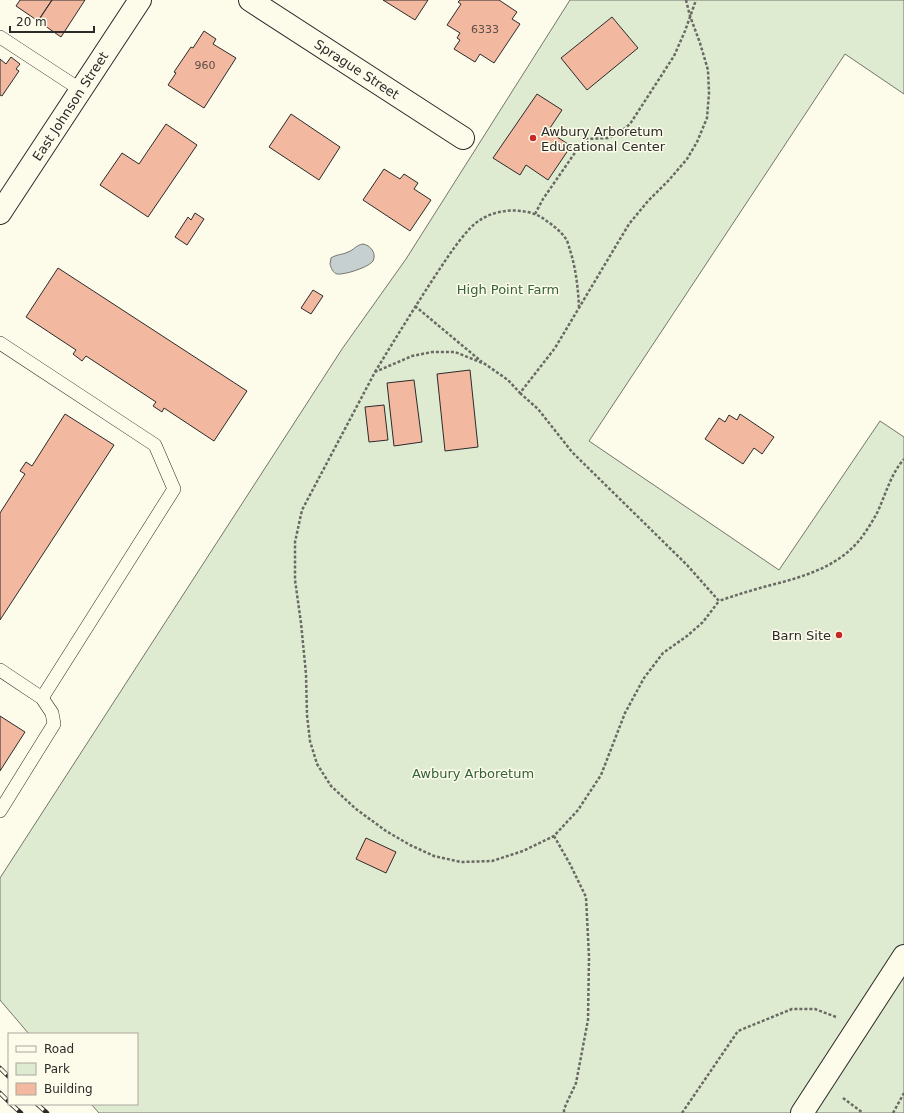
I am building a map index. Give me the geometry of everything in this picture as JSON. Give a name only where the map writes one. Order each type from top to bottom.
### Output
[{"type":"street","name":"East Johnson Street","points":[[0,213],[140,0]]},
{"type":"street","name":"Sprague Street","points":[[250,0],[463,138]]},
{"type":"street","points":[[802,1113],[904,956]]},
{"type":"lane","points":[[0,36],[81,90]]},
{"type":"lane","points":[[0,343],[155,445],[174,489],[42,698]]},
{"type":"lane","points":[[0,670],[42,698],[52,713],[54,724],[0,811]]},
{"type":"path","points":[[520,393],[555,348],[629,224],[687,159],[707,118],[709,93],[708,70],[686,0]]},
{"type":"path","points":[[535,214],[581,144],[587,139],[608,138],[619,133],[630,124],[674,56],[696,0]]},
{"type":"path","points":[[579,308],[577,280],[566,239],[550,223],[535,214],[507,211],[492,214],[478,220],[457,244],[414,306],[375,372],[302,510],[295,542],[295,580],[306,674],[307,715],[310,741],[317,764],[331,786],[356,810],[404,842],[434,856],[461,862],[492,860],[523,851],[554,836],[578,810],[601,775],[625,713],[644,678],[663,653],[703,622],[719,601],[802,577],[823,568],[846,554],[863,536],[878,512],[888,484],[904,459]]},
{"type":"path","points":[[414,306],[485,364],[508,380],[538,409],[572,452],[687,565],[719,601]]},
{"type":"path","points":[[375,372],[412,356],[432,352],[455,352],[485,364]]},
{"type":"path","points":[[554,836],[586,897],[589,957],[588,1020],[576,1083],[564,1109],[564,1113]]},
{"type":"path","points":[[682,1113],[738,1031],[792,1009],[815,1009],[858,1026]]},
{"type":"path","points":[[893,1113],[904,1092]]},
{"type":"green space","name":"Awbury Arboretum","points":[[570,0],[904,0],[904,94],[845,54],[589,441],[779,570],[880,421],[904,437],[904,1113],[99,1113],[92,1105],[138,1105],[138,1033],[28,1033],[0,1000],[0,878],[342,349],[406,259]]},
{"type":"shaded area","points":[[363,244],[368,246],[373,252],[374,258],[371,263],[351,272],[341,274],[334,273],[330,264],[331,258],[344,254]]},
{"type":"building","points":[[20,0],[52,0],[38,21],[16,6]]},
{"type":"building","points":[[52,0],[85,0],[61,37],[38,21]]},
{"type":"building","points":[[383,0],[428,0],[415,20]]},
{"type":"building","points":[[460,0],[499,0],[517,12],[512,19],[520,24],[494,63],[480,54],[475,62],[454,49],[460,40],[457,38],[460,33],[447,25],[461,4],[458,2]]},
{"type":"building","points":[[612,17],[638,48],[587,90],[561,58]]},
{"type":"building","points":[[204,31],[216,39],[213,44],[236,58],[204,108],[168,85],[176,73],[174,72]]},
{"type":"building","points":[[11,57],[20,64],[16,69],[19,71],[2,96],[0,95],[0,59],[6,64]]},
{"type":"building","name":"Awbury Arboretum Educational Center","points":[[537,94],[562,110],[548,131],[571,146],[548,180],[526,165],[520,175],[493,158]]},
{"type":"building","points":[[291,114],[340,147],[319,180],[269,147]]},
{"type":"building","points":[[166,124],[197,145],[148,217],[100,185],[122,153],[139,164]]},
{"type":"building","points":[[384,169],[400,179],[404,174],[418,183],[414,189],[431,200],[410,231],[363,200]]},
{"type":"building","points":[[195,213],[204,219],[187,245],[175,237],[188,217],[191,220]]},
{"type":"building","points":[[58,268],[247,391],[214,441],[164,408],[162,412],[153,406],[156,402],[86,356],[82,361],[73,354],[76,350],[26,317]]},
{"type":"building","points":[[313,290],[323,296],[311,314],[301,308]]},
{"type":"building","points":[[470,370],[478,447],[445,451],[437,374]]},
{"type":"building","points":[[414,380],[422,442],[394,446],[387,383]]},
{"type":"building","points":[[384,405],[388,440],[369,442],[365,407]]},
{"type":"building","points":[[65,414],[114,445],[0,620],[0,513],[25,474],[20,471],[26,462],[32,466]]},
{"type":"building","points":[[740,414],[774,437],[762,454],[754,448],[743,464],[705,439],[719,418],[725,422],[729,415],[737,420]]},
{"type":"building","points":[[0,716],[25,732],[0,771]]},
{"type":"building","points":[[366,838],[396,852],[386,873],[356,859]]},
{"type":"railway","points":[[0,1068],[8,1076]]},
{"type":"railway","points":[[0,1093],[8,1101]]},
{"type":"railway","points":[[12,1105],[21,1113]]},
{"type":"railway","points":[[38,1105],[47,1113]]},
{"type":"place","name":"Awbury Arboretum Educational Center","points":[[533,138]]},
{"type":"place","name":"Barn Site","points":[[839,635]]},
{"type":"park label","name":"High Point Farm","points":[[508,289]]}]
